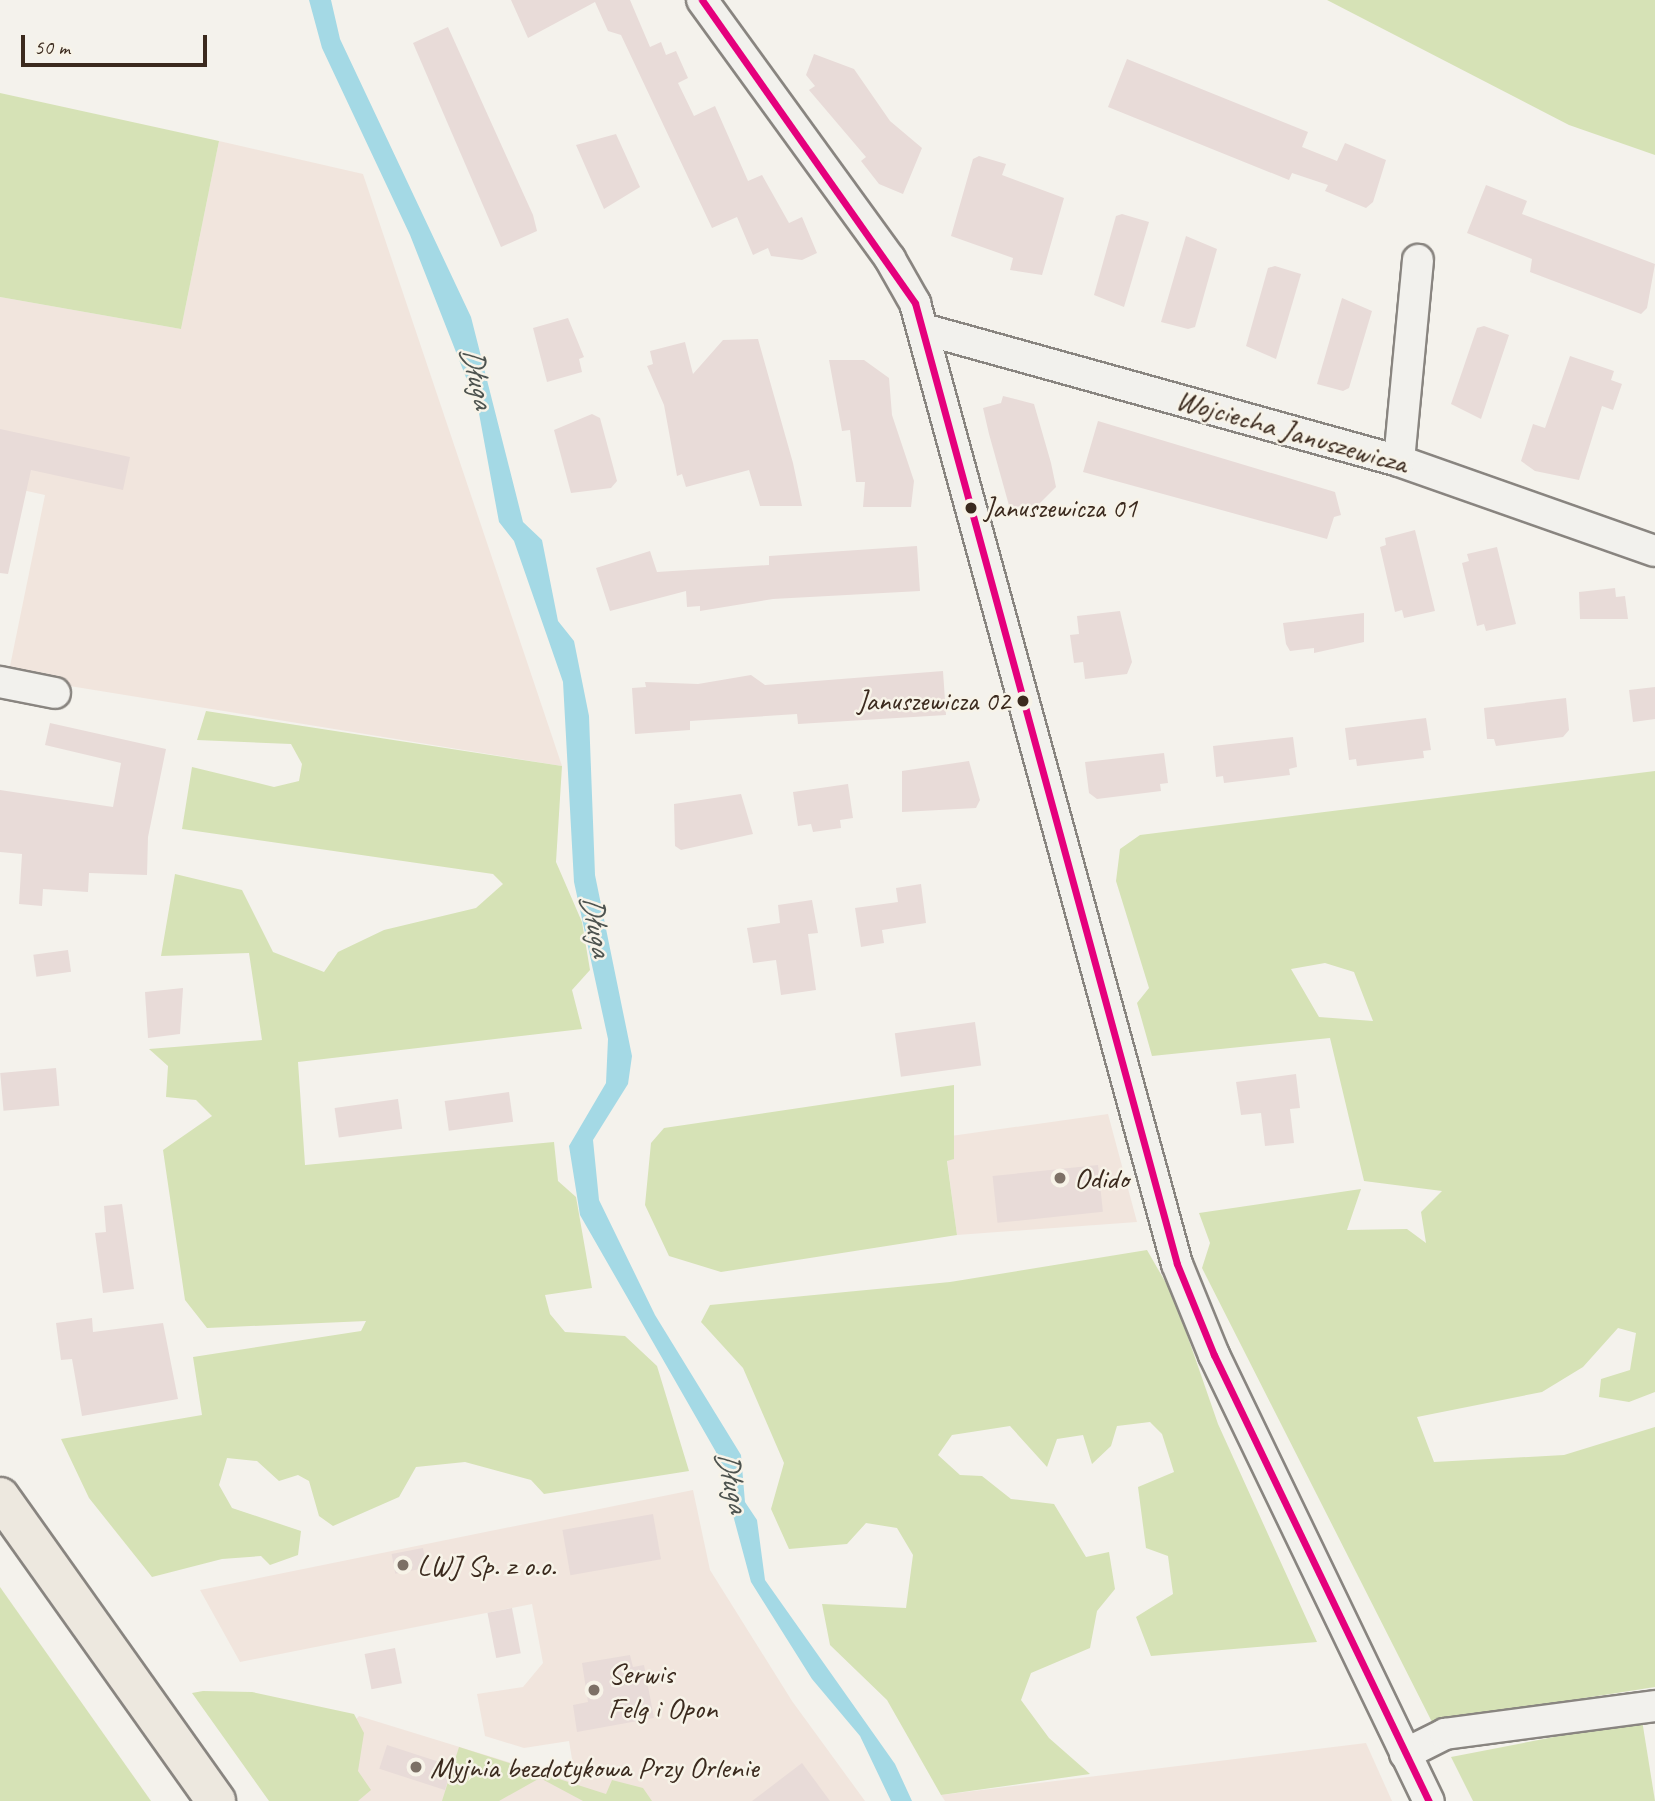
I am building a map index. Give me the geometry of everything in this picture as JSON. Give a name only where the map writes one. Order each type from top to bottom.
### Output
[{"type":"main road","points":[[0,1497],[216,1801]]},
{"type":"street","points":[[702,0],[900,273],[923,329],[1057,828],[1188,1293],[1429,1801]]},
{"type":"street","points":[[1399,461],[1418,260]]},
{"type":"street","name":"Wojciecha Januszewicza","points":[[923,329],[1399,461],[1655,551]]},
{"type":"street","points":[[0,682],[55,693]]},
{"type":"street","points":[[1405,1754],[1445,1734],[1655,1706]]},
{"type":"shaded area","points":[[219,141],[363,174],[562,766],[8,676],[45,495],[0,485],[0,297],[181,329]]},
{"type":"shaded area","points":[[1108,1114],[1137,1222],[957,1235],[947,1160],[954,1159],[951,1136]]},
{"type":"shaded area","points":[[693,1490],[710,1570],[792,1701],[865,1801],[280,1801],[359,1716],[576,1783],[569,1741],[524,1748],[485,1736],[477,1694],[523,1687],[543,1663],[532,1604],[240,1662],[200,1590]]},
{"type":"shaded area","points":[[1366,1743],[1392,1801],[945,1801],[941,1795]]},
{"type":"green space","points":[[1327,0],[1655,0],[1655,155],[1569,125]]},
{"type":"green space","points":[[0,93],[219,141],[181,329],[0,297]]},
{"type":"green space","points":[[206,711],[562,766],[556,862],[582,922],[590,970],[572,990],[582,1029],[298,1062],[305,1165],[554,1142],[558,1181],[576,1197],[592,1288],[545,1295],[550,1314],[565,1332],[625,1336],[657,1366],[689,1471],[544,1494],[531,1480],[465,1462],[416,1467],[399,1497],[333,1526],[319,1516],[309,1481],[298,1475],[279,1481],[257,1461],[227,1458],[219,1485],[232,1508],[301,1531],[298,1555],[270,1565],[261,1556],[222,1559],[152,1577],[89,1498],[61,1439],[202,1415],[193,1357],[361,1331],[366,1321],[207,1328],[185,1300],[163,1150],[212,1116],[196,1100],[166,1097],[168,1066],[149,1049],[262,1040],[249,953],[161,956],[175,874],[242,890],[273,952],[324,972],[338,952],[384,930],[476,908],[503,884],[493,874],[182,829],[192,767],[274,787],[299,781],[302,764],[291,744],[197,740]]},
{"type":"green space","points":[[1655,771],[1655,1392],[1629,1402],[1599,1397],[1601,1379],[1630,1370],[1636,1333],[1618,1328],[1583,1367],[1542,1392],[1417,1417],[1434,1462],[1564,1455],[1655,1427],[1655,1687],[1432,1722],[1202,1268],[1210,1243],[1199,1213],[1361,1189],[1347,1230],[1407,1229],[1426,1243],[1421,1212],[1442,1191],[1364,1181],[1330,1038],[1152,1056],[1137,1003],[1149,988],[1116,881],[1120,849],[1140,835]],"holes":[[[1325,963],[1354,972],[1373,1021],[1319,1017],[1291,969]]]},
{"type":"green space","points":[[954,1085],[954,1159],[947,1161],[957,1235],[721,1272],[669,1256],[645,1205],[651,1143],[664,1128]]},
{"type":"green space","points":[[1147,1250],[1174,1297],[1218,1424],[1317,1642],[1151,1656],[1136,1617],[1173,1594],[1168,1556],[1146,1548],[1138,1487],[1174,1472],[1162,1434],[1150,1422],[1117,1426],[1111,1446],[1092,1464],[1083,1435],[1057,1439],[1047,1467],[1010,1426],[952,1435],[938,1455],[960,1475],[982,1476],[1011,1499],[1054,1504],[1086,1557],[1109,1552],[1115,1589],[1097,1611],[1090,1648],[1031,1673],[1021,1700],[1049,1738],[1090,1774],[941,1795],[887,1700],[830,1645],[822,1604],[906,1608],[913,1555],[897,1528],[866,1523],[847,1544],[789,1549],[771,1509],[784,1463],[743,1368],[701,1322],[710,1305],[950,1282]]},
{"type":"green space","points":[[0,1587],[151,1801],[0,1801]]},
{"type":"green space","points":[[252,1692],[354,1714],[364,1733],[358,1771],[371,1790],[358,1801],[269,1801],[192,1693]]},
{"type":"green space","points":[[1642,1720],[1655,1801],[1473,1801],[1451,1757]]},
{"type":"green space","points":[[459,1747],[606,1794],[612,1780],[643,1788],[652,1801],[583,1801],[540,1778],[499,1801],[442,1801]]},
{"type":"water","name":"Długa","points":[[309,0],[331,0],[340,39],[471,317],[523,522],[542,540],[558,621],[574,641],[589,716],[595,875],[632,1056],[628,1084],[593,1140],[599,1200],[655,1315],[741,1455],[745,1502],[757,1520],[765,1580],[895,1764],[912,1801],[891,1801],[860,1736],[812,1679],[751,1582],[716,1452],[580,1215],[569,1146],[606,1083],[608,1039],[574,882],[563,682],[514,541],[499,522],[478,408],[410,235],[322,48]]},
{"type":"building","points":[[511,0],[630,0],[650,47],[661,42],[666,55],[676,51],[688,78],[678,83],[694,116],[715,106],[748,181],[762,175],[789,223],[802,217],[817,253],[802,260],[771,256],[768,248],[753,255],[737,217],[712,228],[621,35],[608,31],[595,2],[528,38]]},
{"type":"building","points":[[448,27],[533,215],[537,231],[501,247],[413,43]]},
{"type":"building","points":[[814,54],[854,69],[890,121],[922,148],[903,194],[879,184],[861,161],[866,157],[809,90],[815,86],[806,75]]},
{"type":"building","points":[[1127,59],[1308,132],[1302,147],[1337,161],[1345,143],[1386,160],[1373,202],[1366,208],[1325,191],[1328,185],[1292,173],[1289,180],[1108,107]]},
{"type":"building","points":[[616,134],[640,187],[604,209],[576,145]]},
{"type":"building","points":[[979,156],[1006,164],[1002,175],[1064,198],[1042,275],[1010,270],[1013,258],[951,236],[973,159]]},
{"type":"building","points":[[1486,185],[1527,201],[1522,214],[1655,264],[1647,308],[1641,314],[1530,272],[1532,259],[1467,233]]},
{"type":"building","points":[[1122,214],[1149,222],[1124,307],[1094,295],[1116,216]]},
{"type":"building","points":[[1186,236],[1217,249],[1195,327],[1188,329],[1161,322]]},
{"type":"building","points":[[1275,266],[1301,274],[1276,359],[1246,346],[1268,268]]},
{"type":"building","points":[[1342,298],[1372,311],[1349,388],[1343,391],[1317,384]]},
{"type":"building","points":[[568,318],[584,357],[579,359],[582,372],[547,382],[533,328]]},
{"type":"building","points":[[1484,326],[1509,335],[1481,419],[1451,404],[1477,328]]},
{"type":"building","points":[[758,339],[793,463],[802,506],[760,506],[749,470],[686,487],[682,474],[677,476],[664,405],[647,366],[653,364],[650,351],[685,342],[693,374],[723,340]]},
{"type":"building","points":[[1570,356],[1614,371],[1611,380],[1622,384],[1613,410],[1602,406],[1579,480],[1535,471],[1521,461],[1533,424],[1545,428]]},
{"type":"building","points":[[829,360],[864,360],[889,378],[892,415],[914,481],[911,507],[863,507],[865,482],[856,482],[850,430],[842,431]]},
{"type":"building","points":[[1003,396],[1034,404],[1051,463],[1056,487],[1034,509],[1028,504],[1010,509],[989,434],[983,408],[1001,403]]},
{"type":"building","points":[[592,414],[600,418],[617,481],[611,488],[571,493],[554,430]]},
{"type":"building","points":[[1098,421],[1335,492],[1341,515],[1334,517],[1327,539],[1083,472]]},
{"type":"building","points":[[0,429],[130,457],[123,490],[31,470],[8,574],[0,573]]},
{"type":"building","points":[[1415,530],[1435,611],[1404,618],[1402,610],[1395,612],[1380,547],[1386,545],[1385,538]]},
{"type":"building","points":[[917,546],[920,591],[773,599],[700,611],[700,606],[687,607],[686,591],[610,611],[596,568],[650,551],[657,572],[769,565],[769,556]]},
{"type":"building","points":[[1497,547],[1516,624],[1486,631],[1484,624],[1477,626],[1462,563],[1469,561],[1467,554]]},
{"type":"building","points":[[1615,588],[1616,597],[1625,596],[1628,619],[1580,619],[1579,592]]},
{"type":"building","points":[[1120,611],[1132,662],[1127,674],[1085,679],[1083,662],[1074,663],[1070,635],[1079,634],[1077,616]]},
{"type":"building","points":[[1364,613],[1364,642],[1314,653],[1314,648],[1290,651],[1286,644],[1283,623]]},
{"type":"building","points":[[943,671],[946,715],[798,724],[797,714],[690,721],[690,730],[635,734],[632,688],[646,687],[645,682],[698,684],[751,675],[765,685]]},
{"type":"building","points":[[1655,687],[1655,719],[1633,722],[1629,690]]},
{"type":"building","points":[[1566,698],[1569,730],[1563,737],[1496,746],[1494,739],[1487,739],[1484,708]]},
{"type":"building","points":[[1426,718],[1431,750],[1423,751],[1424,758],[1357,766],[1356,759],[1349,760],[1345,728]]},
{"type":"building","points":[[50,723],[166,749],[148,837],[147,875],[89,873],[88,892],[43,889],[42,906],[19,904],[22,854],[0,852],[0,790],[113,807],[121,763],[45,745]]},
{"type":"building","points":[[1293,737],[1297,767],[1289,769],[1290,775],[1224,783],[1223,776],[1216,777],[1213,746]]},
{"type":"building","points":[[1164,753],[1168,783],[1160,784],[1161,791],[1097,799],[1089,793],[1085,762]]},
{"type":"building","points":[[969,761],[980,800],[976,808],[902,812],[902,771]]},
{"type":"building","points":[[848,784],[853,818],[840,820],[841,828],[813,832],[811,824],[798,826],[793,792]]},
{"type":"building","points":[[741,794],[753,834],[681,850],[675,846],[674,804]]},
{"type":"building","points":[[921,884],[926,923],[882,930],[884,943],[861,947],[855,908],[898,902],[896,888]]},
{"type":"building","points":[[812,900],[818,933],[808,934],[816,990],[781,995],[776,960],[753,963],[747,928],[780,923],[778,905]]},
{"type":"building","points":[[68,950],[71,972],[36,977],[33,955]]},
{"type":"building","points":[[183,988],[180,1034],[148,1038],[145,992]]},
{"type":"building","points":[[975,1022],[981,1066],[901,1077],[895,1033]]},
{"type":"building","points":[[56,1068],[59,1106],[4,1111],[0,1073]]},
{"type":"building","points":[[1296,1074],[1300,1108],[1290,1109],[1294,1143],[1265,1146],[1261,1113],[1241,1115],[1236,1082]]},
{"type":"building","points":[[509,1092],[513,1122],[449,1131],[445,1101]]},
{"type":"building","points":[[398,1099],[402,1129],[339,1138],[335,1108]]},
{"type":"building","points":[[1098,1165],[1103,1212],[997,1223],[993,1176]]},
{"type":"building","points":[[122,1204],[134,1289],[103,1293],[95,1233],[106,1232],[104,1206]]},
{"type":"building","points":[[92,1318],[93,1332],[163,1323],[178,1399],[82,1416],[72,1359],[61,1360],[56,1323]]},
{"type":"building","points":[[653,1514],[661,1559],[570,1575],[562,1530]]},
{"type":"building","points":[[423,1548],[427,1568],[395,1574],[392,1554]]},
{"type":"building","points":[[512,1608],[521,1653],[496,1658],[487,1613]]},
{"type":"building","points":[[395,1648],[402,1683],[371,1689],[365,1654]]},
{"type":"building","points":[[630,1655],[633,1667],[644,1665],[654,1718],[577,1732],[573,1705],[588,1702],[582,1663]]},
{"type":"building","name":"Myjnia bezdotykowa Przy Orlenie","points":[[387,1745],[453,1766],[445,1790],[379,1769]]},
{"type":"building","points":[[802,1763],[830,1801],[752,1801]]},
{"type":"transit line","points":[[702,0],[915,303],[1177,1264],[1214,1355],[1429,1801]]},
{"type":"place","name":"Januszewicza 01","points":[[971,508]]},
{"type":"place","name":"Januszewicza 02","points":[[1023,701]]},
{"type":"place","name":"Odido","points":[[1060,1178]]},
{"type":"place","name":"LWJ Sp. z o.o.","points":[[403,1565]]},
{"type":"place","name":"Serwis Felg i Opon","points":[[594,1690]]},
{"type":"place","name":"Myjnia bezdotykowa Przy Orlenie","points":[[416,1767]]}]
